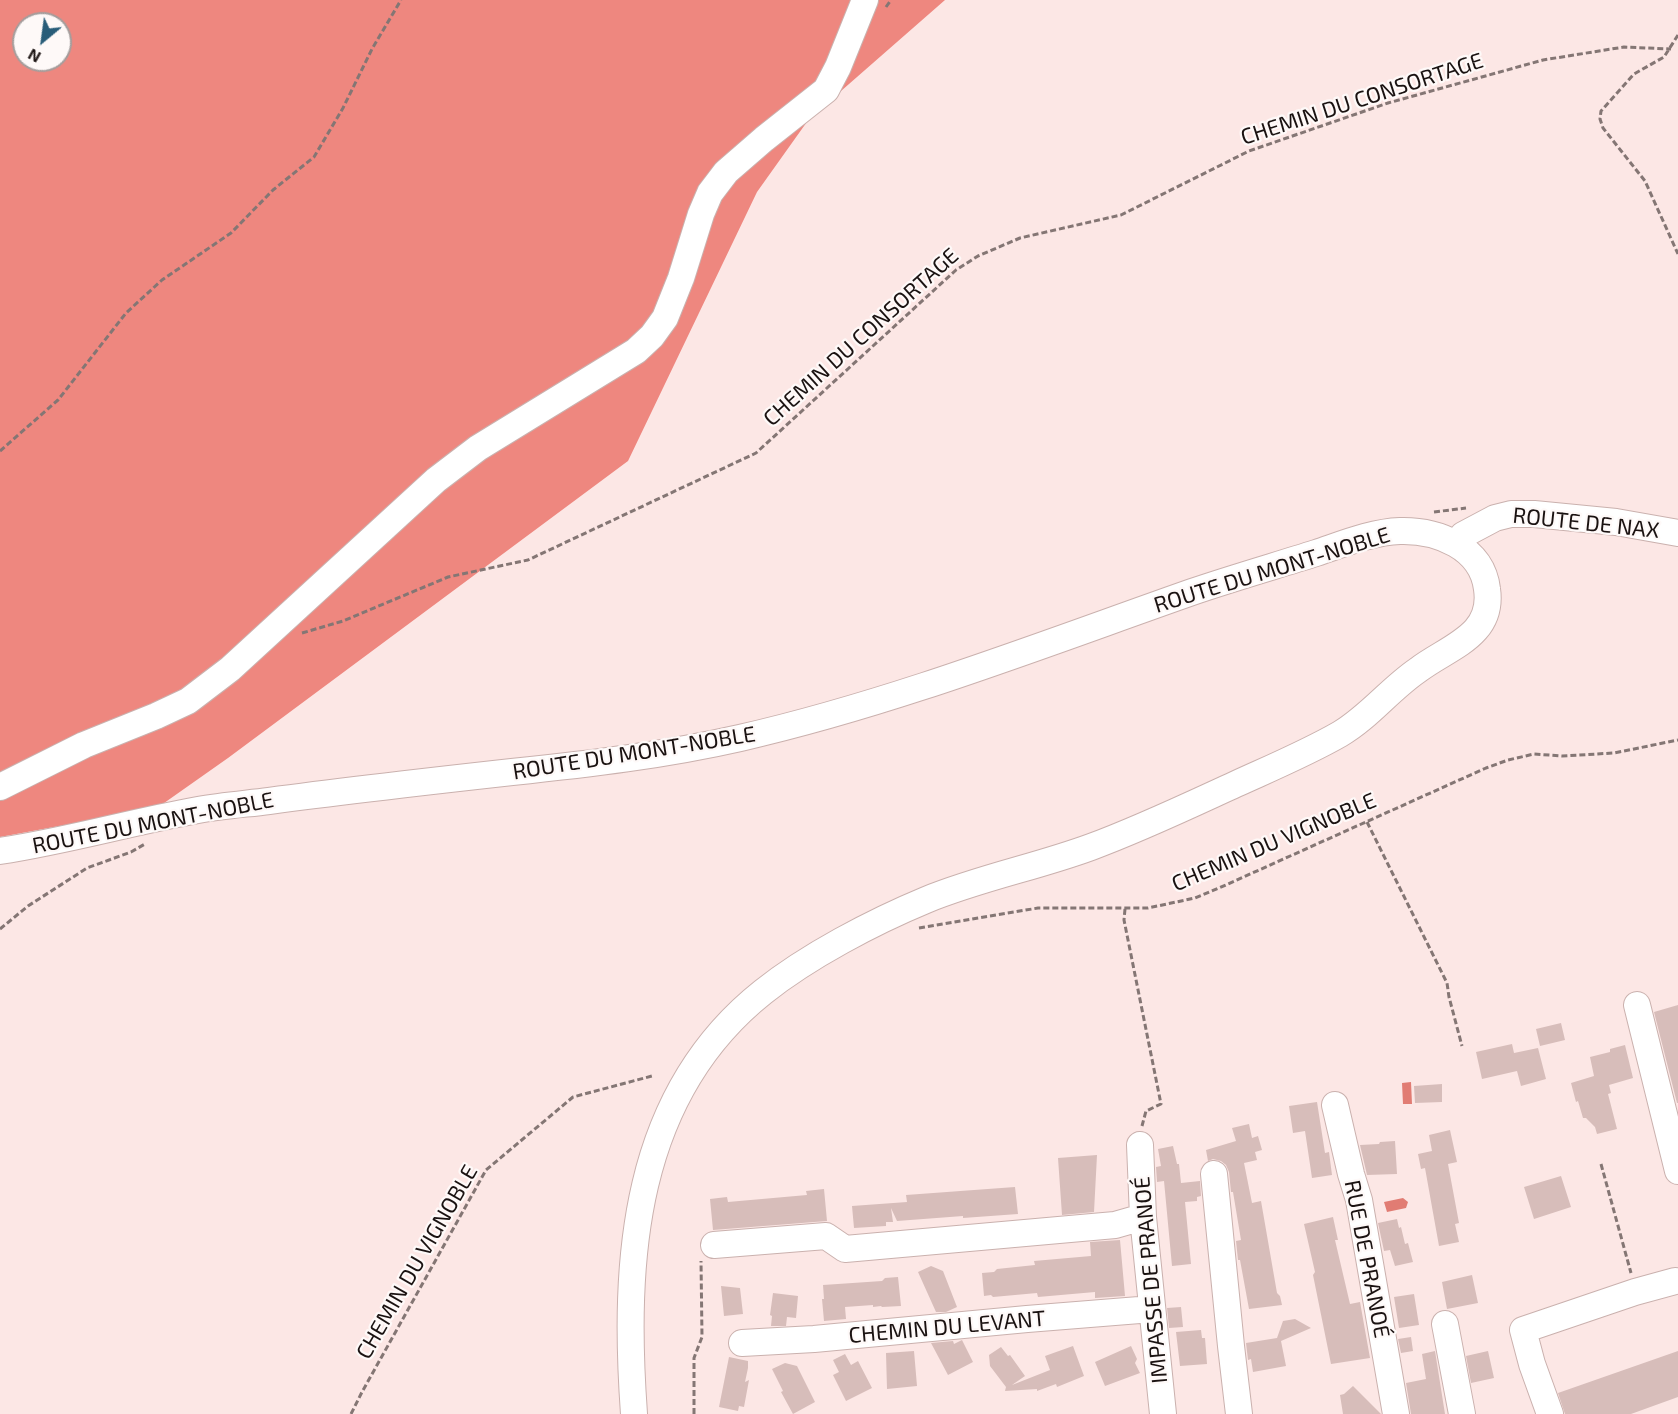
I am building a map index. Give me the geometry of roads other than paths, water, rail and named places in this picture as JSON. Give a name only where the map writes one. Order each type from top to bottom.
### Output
[{"type":"street","points":[[0,787],[84,746],[188,701],[230,669],[436,480],[478,448],[636,351],[652,336],[665,318],[710,193],[726,172],[826,90],[838,68],[865,0]]},
{"type":"street","name":"ROUTE DE NAX","points":[[1463,535],[1495,518],[1511,514],[1616,522],[1678,533]]},
{"type":"street","name":"ROUTE DU MONT-NOBLE","points":[[0,851],[200,810],[585,764],[738,739],[916,689],[1215,584],[1354,541],[1401,531],[1440,537],[1465,549],[1482,570],[1487,584],[1487,609],[1483,621],[1476,631],[1460,644],[1423,666],[1342,733],[1272,768],[1136,829],[1088,848],[953,890],[899,912],[825,951],[765,990],[738,1014],[705,1053],[687,1080],[658,1138],[648,1169],[637,1224],[630,1294],[634,1414]]},
{"type":"street","points":[[1637,1005],[1678,1172]]},
{"type":"street","name":"RUE DE PRANOÉ","points":[[1335,1105],[1359,1200],[1396,1414]]},
{"type":"street","name":"IMPASSE DE PRANOÉ","points":[[1140,1145],[1143,1217],[1163,1414]]},
{"type":"street","points":[[1214,1174],[1230,1346],[1239,1414]]},
{"type":"street","points":[[707,1255],[826,1236],[845,1249],[1115,1225],[1143,1217]]},
{"type":"street","points":[[1550,1414],[1532,1364],[1523,1330],[1635,1292],[1675,1281]]},
{"type":"street","name":"CHEMIN DU LEVANT","points":[[742,1343],[814,1340],[1152,1309]]},
{"type":"street","points":[[1445,1324],[1462,1414]]}]
